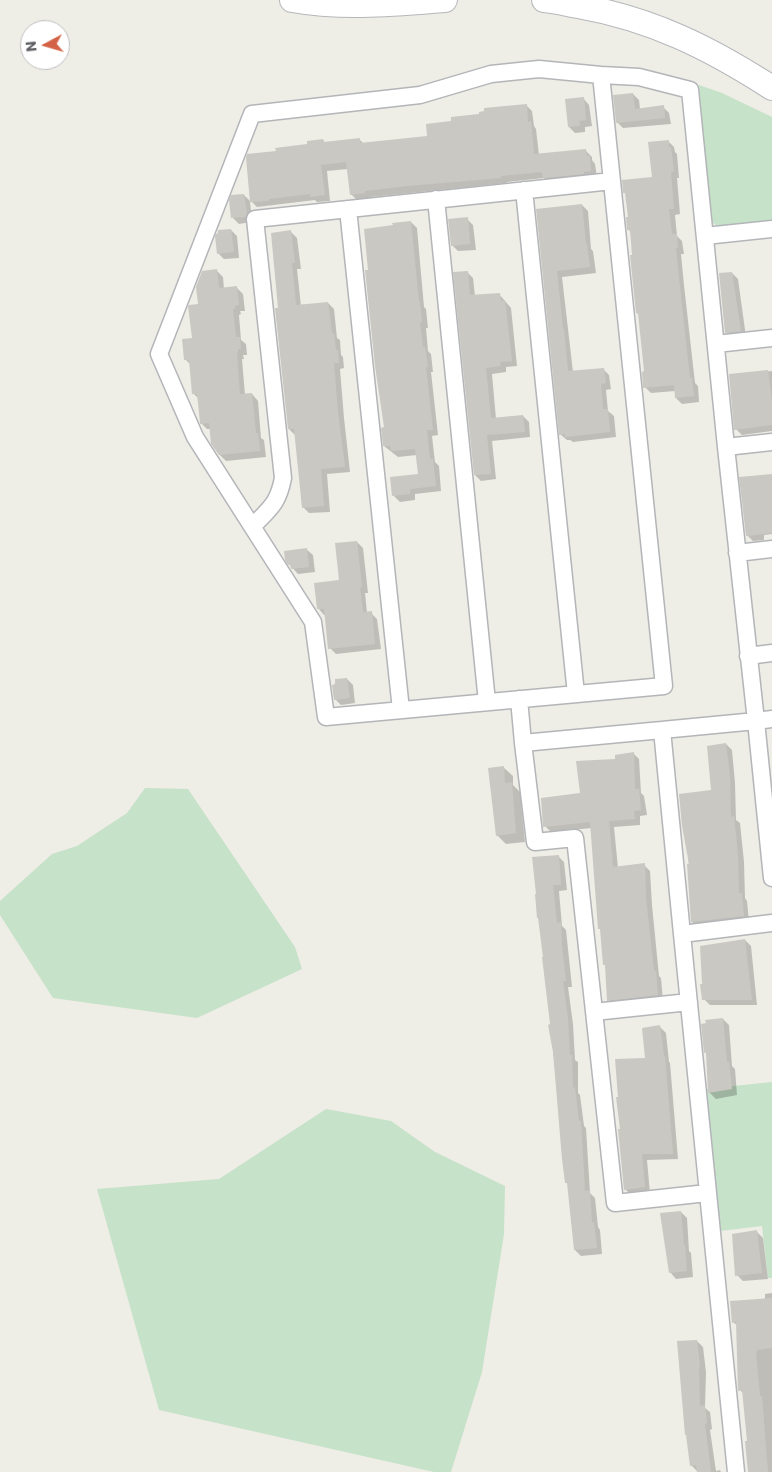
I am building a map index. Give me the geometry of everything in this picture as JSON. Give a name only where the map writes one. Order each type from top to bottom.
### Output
[{"type":"street","points":[[292,0],[367,6],[445,0]]},
{"type":"street","points":[[544,0],[601,10],[647,24],[693,42],[739,67],[772,88]]},
{"type":"street","points":[[601,75],[664,686],[326,717],[313,622],[195,437],[159,354],[252,114],[420,95],[491,74],[539,69],[639,77],[690,90],[748,656],[764,720],[772,878]]},
{"type":"street","points":[[253,526],[275,503],[283,478],[255,220],[612,181]]},
{"type":"street","points":[[524,190],[576,694]]},
{"type":"street","points":[[436,199],[488,702]]},
{"type":"street","points":[[348,209],[401,710]]},
{"type":"street","points":[[705,236],[772,229]]},
{"type":"street","points":[[716,344],[772,338]]},
{"type":"street","points":[[726,447],[772,442]]},
{"type":"street","points":[[737,553],[772,549]]},
{"type":"street","points":[[748,656],[772,653]]},
{"type":"street","points":[[519,699],[535,842],[575,838],[615,1203],[707,1193]]},
{"type":"street","points":[[523,743],[764,720]]},
{"type":"street","points":[[662,730],[736,1472]]},
{"type":"street","points":[[682,934],[772,923]]},
{"type":"street","points":[[594,1012],[689,1002]]},
{"type":"green space","points":[[699,85],[722,93],[772,117],[772,222],[721,230],[710,220]]},
{"type":"green space","points":[[145,788],[188,789],[295,947],[302,969],[197,1018],[53,998],[0,915],[0,901],[52,854],[77,846],[127,813]]},
{"type":"green space","points":[[772,1082],[772,1278],[768,1278],[762,1226],[720,1231],[704,1089]]},
{"type":"green space","points":[[326,1109],[391,1121],[435,1152],[505,1186],[504,1234],[482,1372],[451,1472],[434,1472],[159,1410],[97,1189],[219,1179]]},
{"type":"building","points":[[633,93],[635,109],[664,105],[665,118],[616,123],[613,95]]},
{"type":"building","points":[[584,97],[586,120],[579,121],[580,126],[568,127],[565,99]]},
{"type":"building","points":[[527,104],[528,122],[531,121],[534,154],[586,149],[587,156],[590,156],[591,171],[584,172],[584,174],[543,178],[542,172],[501,176],[501,178],[365,191],[365,193],[350,195],[346,162],[321,165],[325,195],[310,197],[310,194],[269,199],[269,201],[250,202],[247,154],[276,151],[275,148],[307,144],[307,141],[323,139],[324,142],[360,138],[360,143],[427,136],[426,124],[451,121],[451,117],[479,114],[479,112],[484,111],[484,108]]},
{"type":"building","points":[[669,140],[674,172],[671,172],[674,209],[669,209],[672,234],[677,234],[678,248],[676,248],[679,278],[690,378],[692,378],[694,396],[675,398],[674,385],[643,388],[642,372],[644,371],[630,255],[632,255],[630,230],[627,230],[626,217],[628,217],[622,180],[652,177],[648,142]]},
{"type":"building","points":[[244,194],[247,214],[245,217],[231,218],[229,200],[231,195]]},
{"type":"building","points":[[582,204],[590,267],[557,271],[568,371],[604,368],[606,383],[601,384],[603,409],[608,409],[610,432],[565,437],[565,434],[559,435],[536,209]]},
{"type":"building","points":[[468,217],[470,244],[451,246],[448,219]]},
{"type":"building","points":[[411,221],[422,322],[420,322],[428,367],[426,367],[433,430],[427,430],[430,459],[433,459],[436,486],[410,489],[410,494],[392,496],[390,477],[418,474],[415,449],[391,451],[390,446],[383,446],[381,428],[384,427],[375,366],[365,270],[368,270],[364,229]]},
{"type":"building","points":[[231,229],[234,252],[217,254],[215,236],[218,230]]},
{"type":"building","points":[[291,230],[295,263],[292,263],[296,305],[328,302],[332,333],[334,333],[336,350],[338,350],[339,363],[334,363],[345,467],[321,469],[324,506],[302,508],[294,429],[288,429],[275,308],[278,308],[271,233]]},
{"type":"building","points":[[217,269],[219,288],[237,286],[239,305],[233,309],[236,337],[240,337],[241,349],[238,349],[237,353],[240,394],[252,393],[256,433],[258,433],[260,451],[219,455],[211,444],[209,423],[200,424],[197,394],[192,394],[189,360],[184,360],[182,339],[192,338],[188,306],[198,304],[196,287],[202,271]]},
{"type":"building","points":[[468,271],[470,295],[500,293],[501,301],[505,300],[512,361],[500,362],[501,366],[486,368],[491,418],[523,415],[525,432],[487,435],[491,474],[474,475],[453,272]]},
{"type":"building","points":[[732,272],[741,331],[725,333],[719,273]]},
{"type":"building","points":[[768,370],[772,401],[772,425],[734,430],[729,374]]},
{"type":"building","points":[[772,474],[772,533],[746,536],[739,477]]},
{"type":"building","points":[[357,541],[363,612],[372,611],[375,644],[328,649],[324,609],[317,609],[314,583],[339,580],[335,543]]},
{"type":"building","points":[[307,548],[309,567],[291,569],[290,564],[288,565],[285,560],[284,551]]},
{"type":"building","points":[[347,678],[350,698],[334,700],[332,685],[335,684],[335,679]]},
{"type":"building","points":[[726,743],[730,776],[731,817],[734,816],[739,893],[742,893],[744,916],[691,922],[687,864],[689,864],[682,826],[679,794],[711,790],[707,746]]},
{"type":"building","points":[[634,752],[635,789],[639,789],[641,810],[634,811],[635,819],[609,821],[613,867],[645,863],[646,898],[658,995],[607,1001],[605,965],[603,965],[600,929],[598,929],[590,822],[543,827],[541,798],[580,793],[576,761],[615,759],[615,755]]},
{"type":"building","points":[[504,766],[505,783],[512,782],[516,833],[496,836],[488,768]]},
{"type":"building","points":[[559,855],[561,885],[553,885],[557,923],[561,922],[566,981],[563,981],[570,1055],[572,1055],[573,1088],[575,1087],[579,1121],[581,1121],[585,1191],[590,1190],[592,1223],[594,1222],[597,1248],[574,1250],[567,1183],[565,1183],[562,1159],[553,1052],[548,1025],[550,1024],[537,918],[532,857]]},
{"type":"building","points":[[745,939],[752,1000],[702,1000],[700,946]]},
{"type":"building","points":[[723,1018],[727,1062],[729,1062],[732,1089],[708,1093],[706,1052],[704,1053],[701,1024],[706,1023],[705,1020]]},
{"type":"building","points":[[660,1025],[665,1056],[673,1154],[642,1154],[645,1187],[624,1190],[618,1129],[620,1129],[616,1097],[618,1097],[615,1059],[645,1058],[642,1028]]},
{"type":"building","points":[[681,1211],[687,1271],[669,1273],[660,1213]]},
{"type":"building","points":[[757,1230],[762,1273],[735,1276],[732,1234]]},
{"type":"building","points":[[772,1298],[772,1348],[757,1350],[756,1353],[760,1396],[762,1396],[768,1472],[748,1472],[742,1390],[738,1391],[736,1322],[732,1323],[730,1301]]},
{"type":"building","points":[[697,1340],[700,1367],[700,1406],[705,1405],[707,1423],[705,1424],[711,1472],[697,1472],[696,1465],[690,1466],[685,1435],[677,1341]]}]
